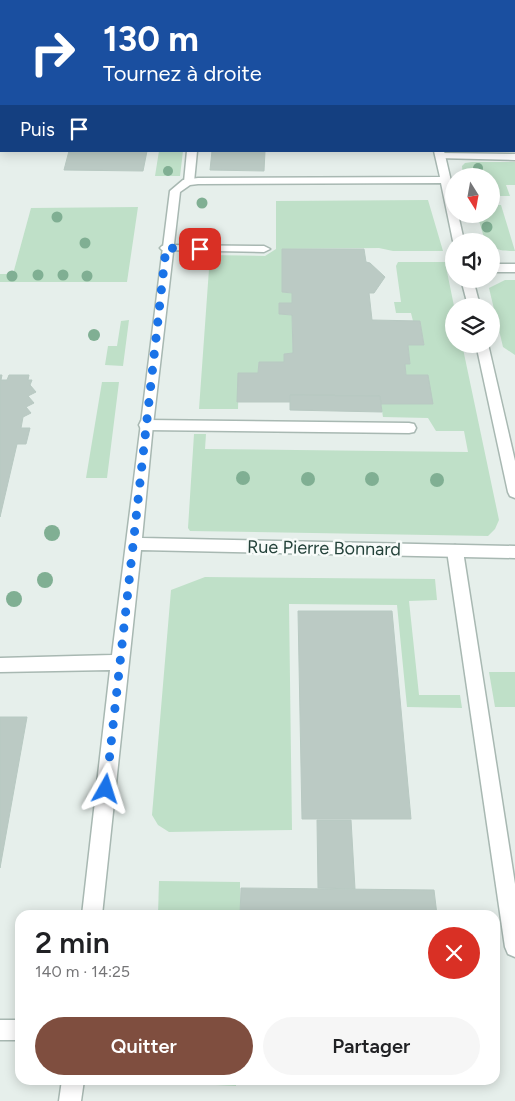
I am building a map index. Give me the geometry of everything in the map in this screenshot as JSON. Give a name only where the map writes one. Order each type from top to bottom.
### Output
[{"type":"street","points":[[188,182],[192,152]]},
{"type":"street","points":[[93,910],[119,662],[142,483],[146,425],[166,248],[175,191],[188,182],[445,180],[440,154],[515,157]]},
{"type":"street","points":[[166,248],[264,249]]},
{"type":"street","points":[[500,268],[515,268]]},
{"type":"street","points":[[484,353],[515,492]]},
{"type":"street","points":[[146,425],[409,428]]},
{"type":"street","name":"Rue Pierre Bonnard","points":[[134,544],[515,552]]},
{"type":"street","points":[[455,551],[515,947]]},
{"type":"street","points":[[0,665],[119,662]]},
{"type":"street","points":[[0,1030],[15,1030]]},
{"type":"street","points":[[70,1101],[72,1085]]},
{"type":"green space","points":[[159,152],[183,152],[180,176],[155,176]]},
{"type":"green space","points":[[515,162],[515,185],[506,185],[510,196],[500,196],[500,168],[462,168],[465,163]]},
{"type":"green space","points":[[428,200],[443,251],[393,251],[379,248],[282,249],[282,292],[292,293],[292,303],[280,303],[279,314],[292,315],[293,353],[284,354],[284,362],[259,362],[258,373],[239,373],[238,409],[199,409],[210,255],[265,256],[276,249],[276,201]]},
{"type":"green space","points":[[501,205],[515,251],[500,250],[500,233],[483,233],[480,223],[500,223]]},
{"type":"green space","points":[[138,207],[127,282],[0,282],[0,274],[13,274],[31,208]]},
{"type":"green space","points":[[398,262],[445,262],[445,288],[450,288],[452,298],[445,298],[445,353],[464,353],[499,520],[495,529],[488,536],[190,531],[188,528],[194,434],[206,434],[205,449],[468,452],[464,431],[436,431],[428,418],[383,417],[381,404],[432,404],[428,376],[406,375],[405,364],[410,364],[408,345],[424,345],[420,321],[413,321],[411,313],[396,313],[394,302],[401,302],[396,266]]},
{"type":"green space","points":[[505,280],[515,280],[515,355],[503,347],[500,334],[500,298],[491,298],[489,288],[500,288],[500,282]]},
{"type":"green space","points":[[129,320],[123,366],[105,365],[108,346],[117,346],[121,321]]},
{"type":"green space","points":[[102,382],[119,382],[107,478],[86,478]]},
{"type":"green space","points":[[205,577],[435,579],[437,600],[409,601],[419,695],[460,695],[462,708],[407,707],[397,605],[289,604],[292,830],[169,832],[158,825],[152,815],[171,590]]},
{"type":"green space","points":[[489,672],[515,672],[515,707],[495,707]]},
{"type":"green space","points":[[159,881],[240,882],[240,910],[158,910]]},
{"type":"building","points":[[69,152],[147,152],[143,171],[64,170]]},
{"type":"building","points":[[212,152],[265,152],[264,171],[210,170]]},
{"type":"building","points":[[282,249],[364,249],[366,262],[370,263],[385,277],[374,293],[369,293],[372,320],[420,321],[424,345],[408,345],[410,364],[405,364],[406,375],[428,375],[433,404],[381,404],[380,396],[290,395],[290,402],[237,402],[238,373],[258,373],[259,362],[284,362],[284,354],[293,353],[292,315],[279,314],[279,303],[292,303],[292,293],[282,292]]},
{"type":"building","points":[[0,375],[2,375],[1,380],[7,380],[9,375],[29,375],[28,380],[32,380],[30,385],[36,392],[28,396],[34,403],[26,407],[31,413],[23,417],[21,428],[30,428],[26,444],[17,444],[0,517]]},
{"type":"building","points":[[290,395],[380,396],[382,412],[290,410]]},
{"type":"building","points":[[298,611],[392,611],[411,819],[302,819]]},
{"type":"building","points":[[0,717],[27,717],[0,868]]},
{"type":"building","points":[[317,820],[351,820],[355,889],[318,888]]},
{"type":"building","points":[[241,888],[434,890],[436,910],[240,910]]},
{"type":"route","points":[[106,789],[119,662],[142,483],[146,425],[166,248],[200,249]]}]
